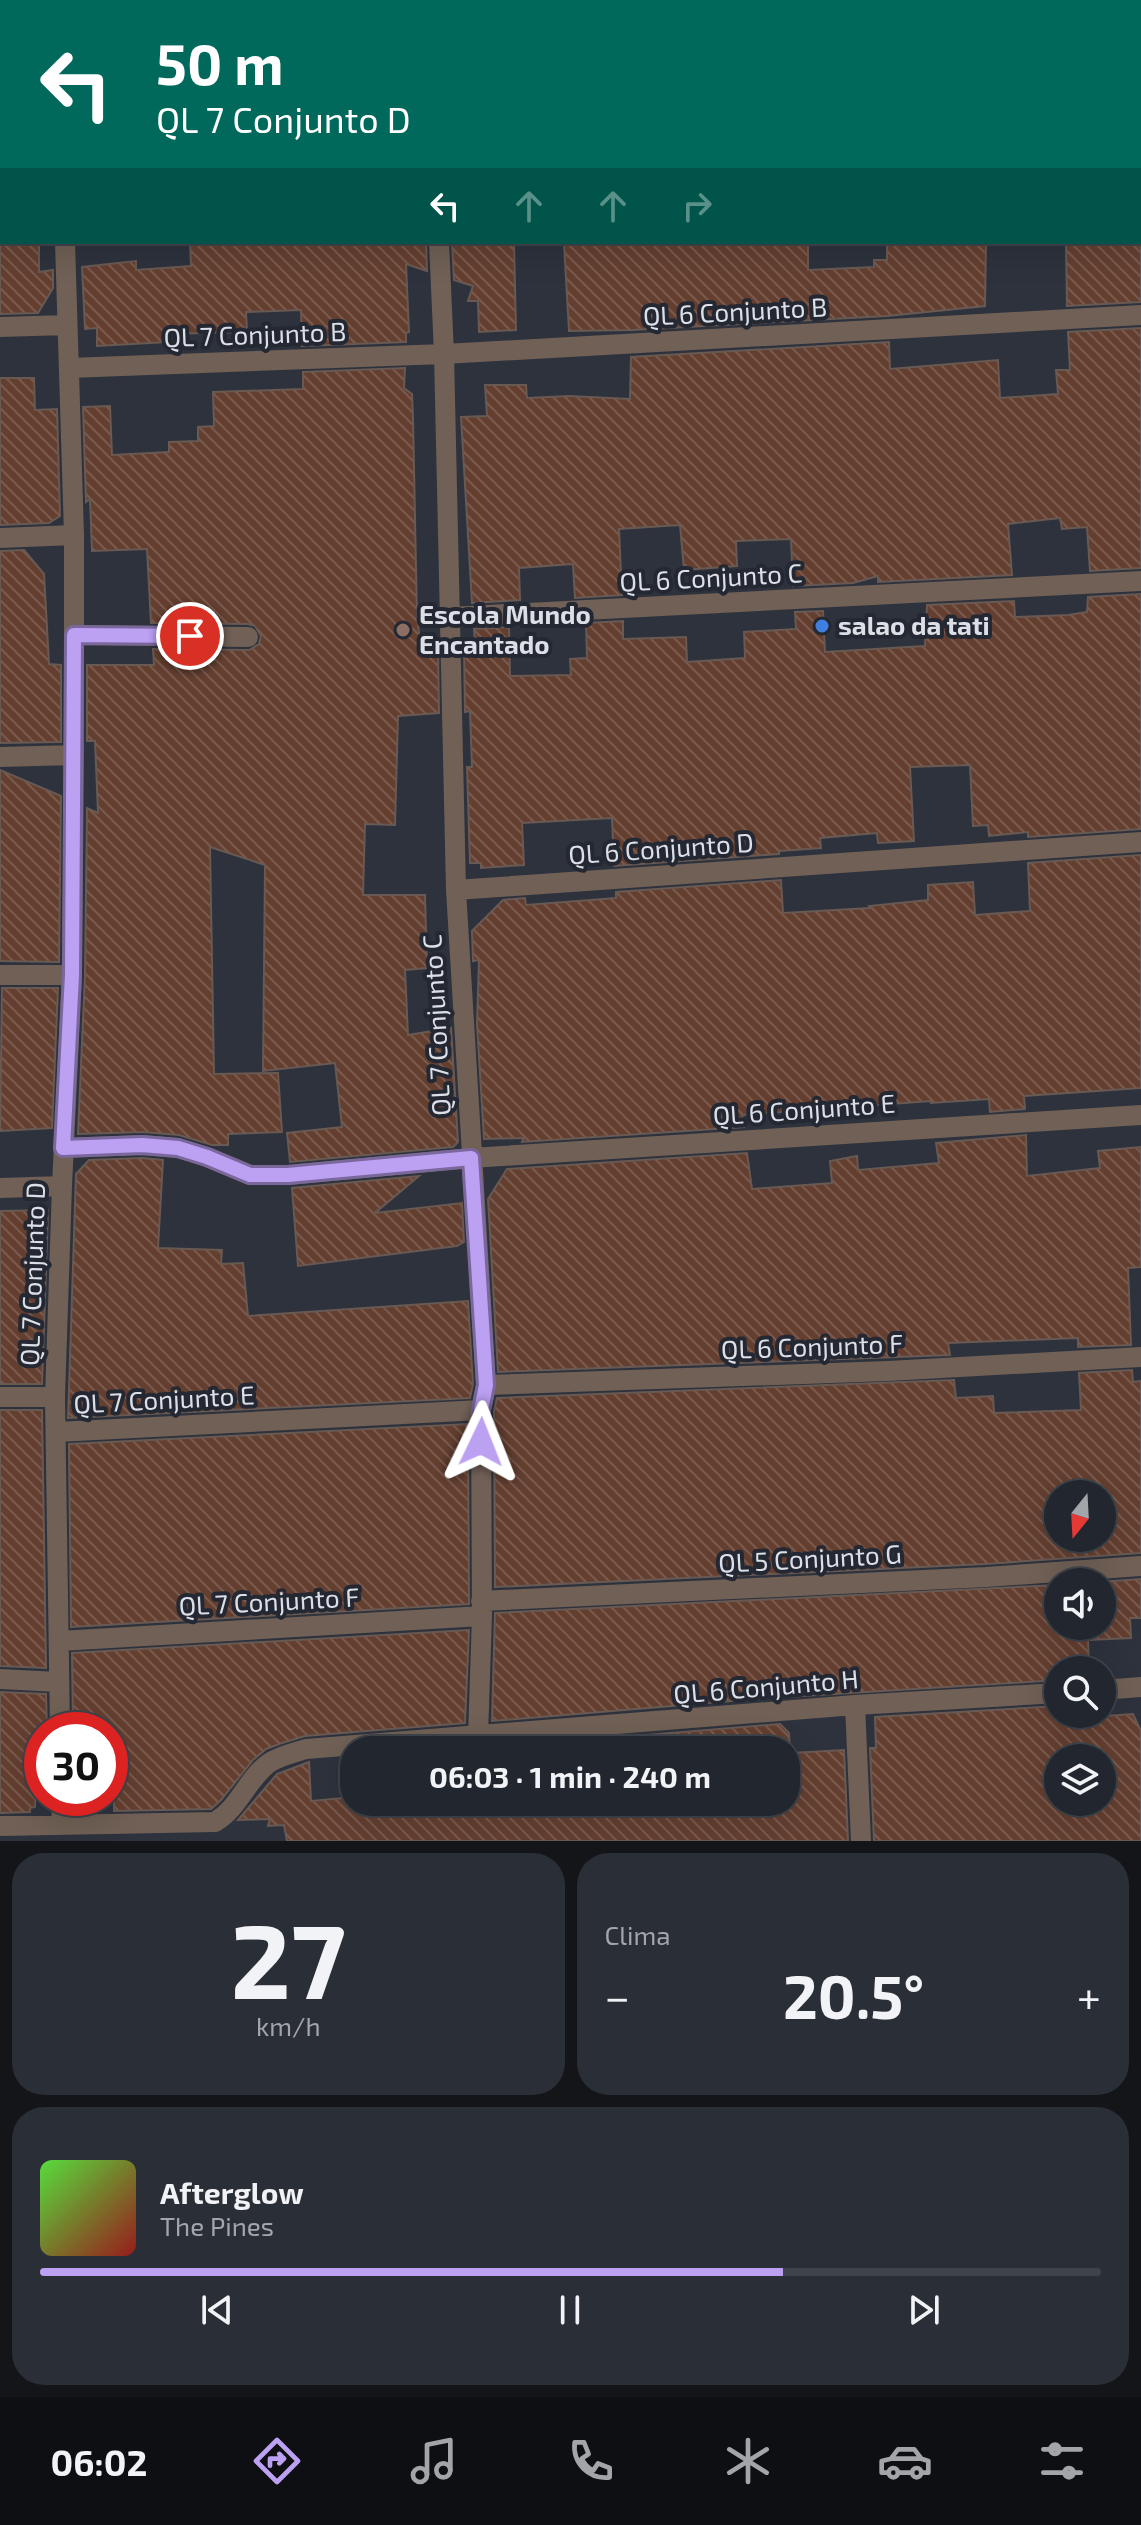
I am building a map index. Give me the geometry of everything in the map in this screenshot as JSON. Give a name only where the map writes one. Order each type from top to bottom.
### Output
[{"type":"street","points":[[63,1148],[72,975],[74,755],[74,535],[65,244]]},
{"type":"street","points":[[439,244],[456,890]]},
{"type":"street","name":"QL 6 Conjunto B","points":[[444,354],[1141,315]]},
{"type":"street","points":[[0,327],[67,325]]},
{"type":"street","name":"QL 7 Conjunto B","points":[[69,368],[444,354]]},
{"type":"street","points":[[0,538],[74,535]]},
{"type":"street","name":"QL 6 Conjunto C","points":[[450,617],[1141,581]]},
{"type":"street","points":[[74,635],[248,637]]},
{"type":"street","points":[[0,757],[74,755]]},
{"type":"street","name":"QL 6 Conjunto D","points":[[456,890],[1141,842]]},
{"type":"street","name":"QL 7 Conjunto C","points":[[456,890],[486,1385],[481,1410],[482,1608],[478,1736]]},
{"type":"street","points":[[0,975],[72,975]]},
{"type":"street","name":"QL 6 Conjunto E","points":[[471,1158],[1141,1115]]},
{"type":"street","name":"QL 7 Conjunto D","points":[[57,1432],[55,1397],[63,1148],[142,1145],[178,1148],[250,1175],[288,1175],[471,1158]]},
{"type":"street","points":[[0,1188],[62,1186]]},
{"type":"street","name":"QL 6 Conjunto F","points":[[486,1385],[888,1371],[1141,1357]]},
{"type":"street","points":[[0,1397],[55,1397]]},
{"type":"street","name":"QL 7 Conjunto E","points":[[59,1712],[57,1432],[481,1410]]},
{"type":"street","name":"QL 5 Conjunto G","points":[[482,1608],[1141,1566]]},
{"type":"street","name":"QL 7 Conjunto F","points":[[60,1641],[482,1608]]},
{"type":"street","points":[[0,1679],[58,1682]]},
{"type":"street","points":[[1116,1689],[1141,1687]]},
{"type":"street","name":"QL 6 Conjunto H","points":[[478,1736],[855,1705],[1044,1694]]},
{"type":"street","points":[[855,1705],[861,1841]]},
{"type":"street","name":"QL 6 Conjunto H","points":[[0,1826],[209,1824],[222,1818],[268,1764],[306,1749],[340,1745]]},
{"type":"street","points":[[62,1816],[62,1825]]},
{"type":"building","points":[[0,244],[39,244],[39,272],[53,270],[53,288],[38,313],[0,314]]},
{"type":"building","points":[[190,244],[426,244],[427,271],[406,264],[409,332],[406,333],[406,342],[302,346],[301,310],[246,312],[247,332],[166,334],[167,342],[97,346],[97,328],[85,329],[82,267],[136,261],[136,270],[191,266]]},
{"type":"building","points":[[452,244],[514,244],[516,330],[479,332],[478,301],[468,301],[473,286],[454,280]]},
{"type":"building","points":[[564,244],[808,244],[808,270],[874,267],[874,260],[887,260],[887,244],[986,244],[985,306],[887,316],[569,331]]},
{"type":"building","points":[[1066,244],[1141,244],[1141,302],[1067,306]]},
{"type":"building","points":[[1141,328],[1141,568],[1090,571],[1087,527],[1062,529],[1060,518],[1008,524],[1012,575],[878,582],[878,576],[853,583],[793,586],[791,539],[736,541],[737,566],[684,570],[680,525],[619,529],[622,595],[575,598],[573,564],[519,568],[520,600],[472,603],[461,417],[487,416],[485,385],[526,385],[527,398],[569,396],[630,399],[631,357],[889,342],[890,369],[998,360],[1000,398],[1058,394],[1056,370],[1070,370],[1068,332]]},
{"type":"building","points":[[405,368],[404,388],[412,394],[417,618],[421,648],[438,648],[439,713],[398,716],[395,825],[365,824],[363,895],[425,895],[427,968],[405,970],[408,1035],[451,1028],[458,1142],[453,1147],[290,1162],[287,1133],[342,1127],[335,1063],[263,1071],[265,865],[210,847],[214,1074],[278,1073],[282,1132],[228,1134],[228,1145],[212,1145],[179,1135],[143,1132],[78,1134],[85,975],[87,808],[98,813],[95,741],[87,741],[87,665],[154,665],[153,649],[249,650],[259,644],[261,636],[255,626],[248,624],[151,623],[147,549],[92,551],[90,499],[86,502],[83,407],[110,406],[112,455],[169,452],[169,442],[198,441],[198,427],[214,426],[213,392],[303,389],[303,372]]},
{"type":"building","points":[[0,378],[34,378],[35,410],[57,409],[60,516],[49,523],[0,525]]},
{"type":"building","points":[[24,550],[44,574],[49,664],[61,665],[61,742],[0,743],[0,551]]},
{"type":"building","points":[[1141,594],[1141,829],[1028,837],[1028,832],[989,836],[988,825],[973,826],[970,765],[910,767],[914,841],[878,843],[877,833],[820,838],[821,848],[779,851],[779,854],[614,866],[612,818],[522,823],[524,865],[481,868],[481,863],[470,863],[467,767],[472,767],[470,711],[465,712],[464,647],[475,646],[474,629],[509,627],[510,676],[571,675],[570,659],[587,658],[586,623],[623,621],[623,639],[686,637],[687,662],[745,658],[744,632],[796,629],[795,612],[823,611],[825,652],[925,646],[927,605],[1014,601],[1015,617],[1068,615],[1087,612],[1088,597]]},
{"type":"building","points":[[0,770],[61,796],[59,962],[0,961]]},
{"type":"building","points":[[1141,855],[1141,1088],[1024,1096],[1025,1109],[990,1112],[989,1099],[931,1101],[742,1115],[744,1127],[522,1142],[524,1138],[484,1139],[477,1024],[479,960],[473,961],[472,931],[503,900],[525,898],[526,905],[616,898],[616,892],[781,880],[783,913],[870,908],[928,900],[928,885],[973,882],[975,915],[1030,911],[1028,863]]},
{"type":"building","points":[[2,988],[58,988],[52,1128],[0,1131]]},
{"type":"building","points":[[1026,1135],[1027,1176],[1100,1168],[1098,1151],[1141,1147],[1141,1267],[1128,1268],[1131,1345],[1078,1347],[1078,1338],[948,1343],[950,1355],[498,1372],[488,1199],[507,1169],[747,1153],[752,1189],[832,1183],[830,1161],[857,1156],[858,1170],[939,1163],[936,1143]]},
{"type":"building","points":[[89,1160],[163,1160],[158,1248],[222,1250],[221,1264],[243,1263],[248,1316],[468,1301],[473,1384],[470,1398],[68,1418],[76,1174]]},
{"type":"building","points":[[419,1176],[375,1213],[462,1203],[464,1242],[457,1246],[298,1266],[292,1188]]},
{"type":"building","points":[[48,1210],[42,1384],[0,1384],[0,1211]]},
{"type":"building","points":[[1132,1370],[1133,1382],[1141,1381],[1141,1553],[985,1564],[495,1587],[494,1411],[497,1398],[954,1380],[956,1398],[993,1396],[994,1413],[1081,1410],[1079,1373]]},
{"type":"building","points":[[0,1410],[42,1410],[46,1668],[0,1666]]},
{"type":"building","points":[[468,1424],[469,1604],[71,1627],[69,1444]]},
{"type":"building","points":[[1141,1579],[1141,1618],[1130,1618],[1131,1638],[1116,1639],[1116,1581]]},
{"type":"building","points":[[1044,1586],[1044,1640],[1088,1640],[1089,1656],[1044,1656],[1044,1681],[755,1699],[492,1721],[495,1613]]},
{"type":"building","points":[[469,1630],[465,1723],[305,1736],[266,1749],[211,1809],[128,1811],[128,1712],[73,1712],[72,1653]]},
{"type":"building","points":[[0,1692],[46,1694],[46,1712],[24,1712],[24,1812],[0,1813]]},
{"type":"building","points":[[1044,1707],[1044,1728],[1116,1728],[1116,1715],[1133,1714],[1141,1731],[1141,1841],[874,1841],[870,1748],[876,1748],[875,1717]]},
{"type":"building","points":[[780,1724],[789,1736],[635,1736]]},
{"type":"building","points":[[844,1750],[848,1841],[287,1841],[284,1825],[268,1826],[270,1819],[238,1820],[277,1774],[309,1762],[311,1801],[340,1798],[340,1816],[800,1816],[800,1752]]},
{"type":"place","name":"salao da tati","points":[[822,626]]},
{"type":"place","name":"Escola Mundo Encantado","points":[[403,630]]},
{"type":"route","points":[[190,636],[74,635],[72,975],[63,1148],[142,1145],[178,1148],[250,1175],[288,1175],[471,1158],[486,1385],[481,1410],[481,1442]]}]
